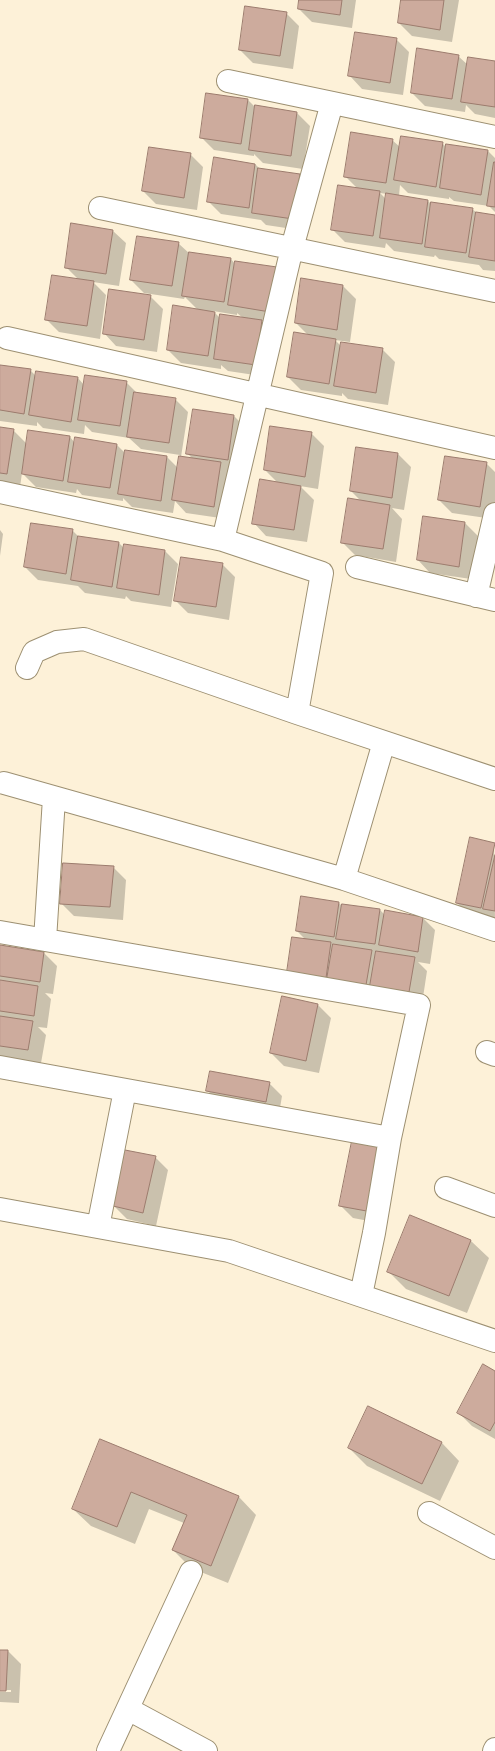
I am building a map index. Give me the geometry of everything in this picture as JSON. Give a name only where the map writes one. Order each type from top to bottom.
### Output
[{"type":"street","points":[[228,81],[495,137]]},
{"type":"street","points":[[223,540],[292,248],[332,103]]},
{"type":"street","points":[[100,208],[495,291]]},
{"type":"street","points":[[7,338],[495,448]]},
{"type":"street","points":[[0,492],[223,540],[322,573],[297,713]]},
{"type":"street","points":[[357,567],[486,598],[495,514]]},
{"type":"street","points":[[27,668],[34,652],[57,642],[84,639],[297,713],[495,779]]},
{"type":"street","points":[[344,879],[384,742]]},
{"type":"street","points":[[4,783],[344,879],[495,930]]},
{"type":"street","points":[[45,940],[54,798]]},
{"type":"street","points":[[0,932],[419,1005],[390,1138],[374,1233],[360,1295]]},
{"type":"street","points":[[0,1067],[390,1138]]},
{"type":"street","points":[[98,1227],[125,1090]]},
{"type":"street","points":[[446,1188],[495,1206]]},
{"type":"street","points":[[0,1209],[229,1251],[495,1341]]},
{"type":"street","points":[[429,1513],[495,1548]]},
{"type":"street","points":[[108,1751],[191,1572]]},
{"type":"street","points":[[128,1709],[206,1751]]},
{"type":"building","points":[[299,0],[342,0],[340,15],[298,9]]},
{"type":"building","points":[[401,0],[444,0],[440,30],[398,23]]},
{"type":"building","points":[[245,6],[287,12],[280,56],[239,50]]},
{"type":"building","points":[[355,32],[397,38],[390,83],[348,76]]},
{"type":"building","points":[[417,48],[459,55],[452,99],[411,93]]},
{"type":"building","points":[[468,57],[495,61],[495,107],[461,102]]},
{"type":"building","points":[[206,93],[248,99],[241,144],[200,138]]},
{"type":"building","points":[[255,105],[297,112],[291,156],[249,150]]},
{"type":"building","points":[[351,132],[393,139],[386,183],[344,177]]},
{"type":"building","points":[[401,136],[443,142],[436,187],[394,180]]},
{"type":"building","points":[[446,144],[488,150],[481,195],[440,188]]},
{"type":"building","points":[[149,147],[191,153],[184,198],[142,191]]},
{"type":"building","points":[[214,157],[255,164],[249,208],[207,202]]},
{"type":"building","points":[[495,162],[495,207],[487,206]]},
{"type":"building","points":[[258,168],[300,174],[293,219],[252,213]]},
{"type":"building","points":[[338,185],[380,191],[373,236],[331,230]]},
{"type":"building","points":[[386,193],[428,200],[422,244],[380,238]]},
{"type":"building","points":[[431,202],[473,208],[466,253],[425,247]]},
{"type":"building","points":[[476,212],[495,215],[495,261],[469,257]]},
{"type":"building","points":[[71,223],[113,230],[106,274],[65,268]]},
{"type":"building","points":[[137,236],[179,242],[172,286],[130,280]]},
{"type":"building","points":[[189,252],[231,258],[224,302],[182,296]]},
{"type":"building","points":[[235,261],[277,267],[270,312],[228,305]]},
{"type":"building","points":[[52,275],[94,281],[87,326],[45,320]]},
{"type":"building","points":[[301,278],[343,285],[337,330],[295,323]]},
{"type":"building","points":[[109,289],[151,295],[144,340],[103,334]]},
{"type":"building","points":[[173,305],[215,312],[208,356],[167,350]]},
{"type":"building","points":[[220,314],[262,320],[256,365],[214,359]]},
{"type":"building","points":[[294,332],[336,339],[329,384],[287,377]]},
{"type":"building","points":[[341,342],[383,348],[376,393],[334,386]]},
{"type":"building","points":[[0,365],[31,369],[24,414],[0,410]]},
{"type":"building","points":[[36,371],[78,377],[71,422],[29,415]]},
{"type":"building","points":[[85,375],[127,381],[120,426],[78,420]]},
{"type":"building","points":[[134,392],[176,398],[169,443],[127,437]]},
{"type":"building","points":[[193,409],[234,415],[228,460],[186,454]]},
{"type":"building","points":[[270,426],[312,432],[305,477],[264,470]]},
{"type":"building","points":[[0,427],[14,429],[7,474],[0,473]]},
{"type":"building","points":[[28,430],[70,436],[63,481],[22,474]]},
{"type":"building","points":[[75,437],[117,444],[110,488],[68,482]]},
{"type":"building","points":[[356,447],[398,453],[392,498],[350,491]]},
{"type":"building","points":[[125,450],[167,456],[161,501],[118,494]]},
{"type":"building","points":[[179,456],[221,462],[214,507],[172,500]]},
{"type":"building","points":[[445,456],[487,462],[480,507],[438,500]]},
{"type":"building","points":[[260,479],[301,486],[294,530],[252,524]]},
{"type":"building","points":[[348,498],[390,505],[383,549],[341,543]]},
{"type":"building","points":[[423,516],[465,522],[459,567],[417,560]]},
{"type":"building","points":[[31,523],[73,529],[66,574],[24,567]]},
{"type":"building","points":[[78,536],[119,542],[112,587],[71,580]]},
{"type":"building","points":[[124,544],[165,550],[159,595],[117,588]]},
{"type":"building","points":[[181,557],[223,563],[216,607],[174,601]]},
{"type":"building","points":[[470,837],[495,843],[481,908],[456,903]]},
{"type":"building","points":[[495,855],[495,911],[483,909]]},
{"type":"building","points":[[63,863],[114,866],[110,907],[60,904]]},
{"type":"building","points":[[301,896],[339,902],[334,937],[296,931]]},
{"type":"building","points":[[342,904],[380,909],[375,944],[336,939]]},
{"type":"building","points":[[385,910],[423,917],[418,952],[379,945]]},
{"type":"building","points":[[292,937],[331,942],[326,978],[287,972]]},
{"type":"building","points":[[333,944],[372,950],[366,985],[327,979]]},
{"type":"building","points":[[0,945],[44,952],[40,982],[0,976]]},
{"type":"building","points":[[376,951],[415,957],[409,992],[370,986]]},
{"type":"building","points":[[0,980],[38,986],[34,1016],[0,1011]]},
{"type":"building","points":[[282,996],[318,1004],[306,1061],[270,1053]]},
{"type":"building","points":[[0,1016],[33,1021],[28,1050],[0,1046]]},
{"type":"building","points":[[210,1071],[270,1082],[266,1102],[206,1091]]},
{"type":"building","points":[[352,1141],[385,1147],[372,1212],[339,1206]]},
{"type":"building","points":[[125,1150],[156,1156],[143,1213],[113,1206]]},
{"type":"building","points":[[410,1215],[471,1240],[449,1296],[387,1272]]},
{"type":"building","points":[[483,1364],[495,1371],[495,1422],[490,1431],[457,1413]]},
{"type":"building","points":[[368,1406],[442,1442],[422,1484],[348,1448]]},
{"type":"building","points":[[100,1439],[239,1496],[211,1566],[172,1550],[187,1515],[131,1492],[117,1527],[72,1509]]},
{"type":"building","points":[[0,1650],[8,1650],[6,1691],[0,1691]]}]
